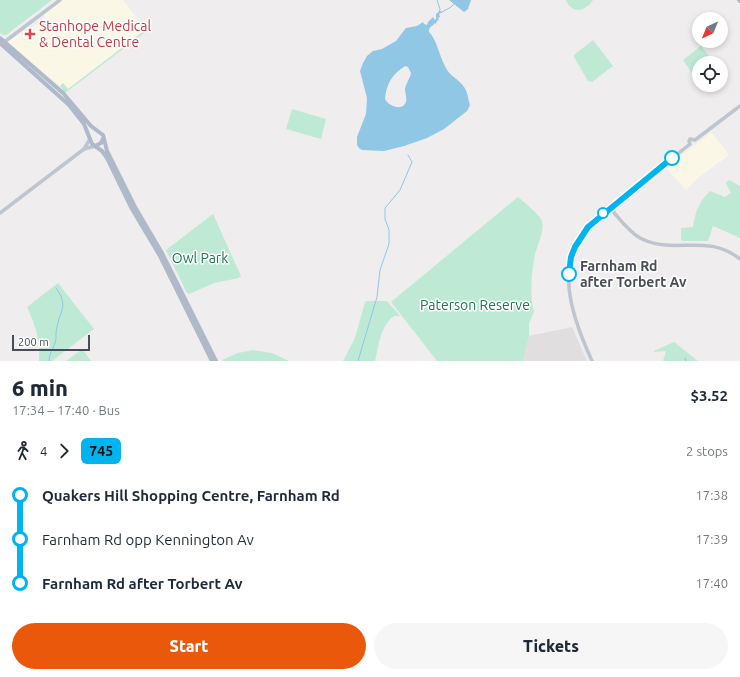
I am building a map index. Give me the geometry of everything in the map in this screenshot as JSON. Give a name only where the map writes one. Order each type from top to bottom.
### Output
[{"type":"main road","points":[[2,42],[62,93],[91,127],[103,135],[108,151],[135,207],[162,253],[216,361]]},
{"type":"main road","points":[[2,42],[69,105],[84,124],[91,143],[102,151],[107,158],[132,209],[163,262],[212,361]]},
{"type":"main road","points":[[90,139],[94,134],[100,132]]},
{"type":"main road","points":[[95,146],[101,143],[104,139]]},
{"type":"street","points":[[2,42],[58,0]]},
{"type":"street","points":[[592,361],[573,316],[569,292],[569,268],[573,252],[584,232],[593,222],[610,208],[690,144],[694,145],[696,142],[695,140],[740,106]]},
{"type":"street","points":[[0,213],[84,149],[90,139]]},
{"type":"street","points":[[84,149],[95,146]]},
{"type":"street","points":[[610,208],[631,232],[645,240],[661,245],[698,244],[714,246],[730,252],[740,259]]},
{"type":"shaded area","points":[[62,0],[123,0],[145,30],[68,89],[61,89],[61,87],[8,42],[20,32],[22,35],[44,18],[44,14]]},
{"type":"shaded area","points":[[710,133],[712,133],[727,152],[728,156],[699,177],[686,190],[666,168]]},
{"type":"shaded area","points":[[572,327],[587,361],[523,361],[529,336]]},
{"type":"green space","points":[[0,0],[52,0],[6,35],[3,35],[0,33]]},
{"type":"green space","points":[[566,0],[593,0],[587,7],[578,10],[571,7]]},
{"type":"green space","points":[[144,27],[148,30],[65,93],[60,86],[63,83],[68,89],[144,31]]},
{"type":"green space","points":[[593,40],[613,66],[592,82],[588,81],[574,55]]},
{"type":"green space","points":[[698,48],[703,48],[709,56],[692,56],[692,73],[683,60]]},
{"type":"green space","points":[[292,109],[326,119],[321,139],[286,129]]},
{"type":"green space","points":[[729,180],[740,186],[740,238],[713,226],[708,241],[681,240],[681,228],[693,227],[698,208],[710,191],[725,197],[731,193],[726,183]]},
{"type":"green space","name":"Paterson Reserve","points":[[518,197],[538,215],[543,226],[532,273],[531,293],[534,312],[529,323],[529,336],[523,361],[437,361],[391,302]]},
{"type":"green space","name":"Owl Park","points":[[213,214],[241,276],[239,278],[214,283],[189,294],[187,293],[166,250]]},
{"type":"green space","points":[[58,283],[94,329],[52,361],[39,361],[37,333],[27,307]]},
{"type":"green space","points":[[387,301],[400,316],[394,316],[389,320],[383,330],[375,361],[343,361],[355,338],[365,302]]},
{"type":"green space","points":[[674,342],[698,361],[663,361],[666,351],[654,352]]},
{"type":"green space","points":[[83,350],[91,361],[66,361]]},
{"type":"green space","points":[[253,350],[272,353],[289,361],[222,360],[238,353]]},
{"type":"water","points":[[449,0],[471,0],[468,9],[464,12]]},
{"type":"water","points":[[440,11],[443,12],[439,14],[439,20],[430,28],[429,32],[434,39],[447,69],[465,89],[470,105],[467,111],[444,129],[427,138],[384,151],[362,150],[357,145],[357,137],[366,114],[367,98],[360,71],[363,63],[367,56],[373,51],[382,49],[396,41],[406,28],[417,26],[423,22],[427,25],[433,17],[435,20],[436,19],[436,14]],"holes":[[[405,66],[408,67],[411,73],[405,89],[406,102],[404,105],[399,107],[393,106],[385,99],[388,85],[390,80],[400,69]]]},
{"type":"waterway","points":[[437,0],[440,9],[439,13]]},
{"type":"waterway","points":[[442,12],[454,4]]},
{"type":"waterway","points":[[358,361],[377,297],[380,270],[389,244],[389,230],[385,219],[385,208],[400,190],[412,162],[408,155]]},
{"type":"waterway","points":[[49,361],[50,354],[56,341],[56,329],[63,304],[60,294],[56,288]]},
{"type":"bus line","name":"745","points":[[569,274],[571,257],[575,247],[580,237],[588,227],[654,171],[672,158]]},
{"type":"place","name":"Stanhope Medical & Dental Centre","points":[[30,34]]},
{"type":"place","name":"Farnham Rd after Torbert Av","points":[[569,274]]}]
